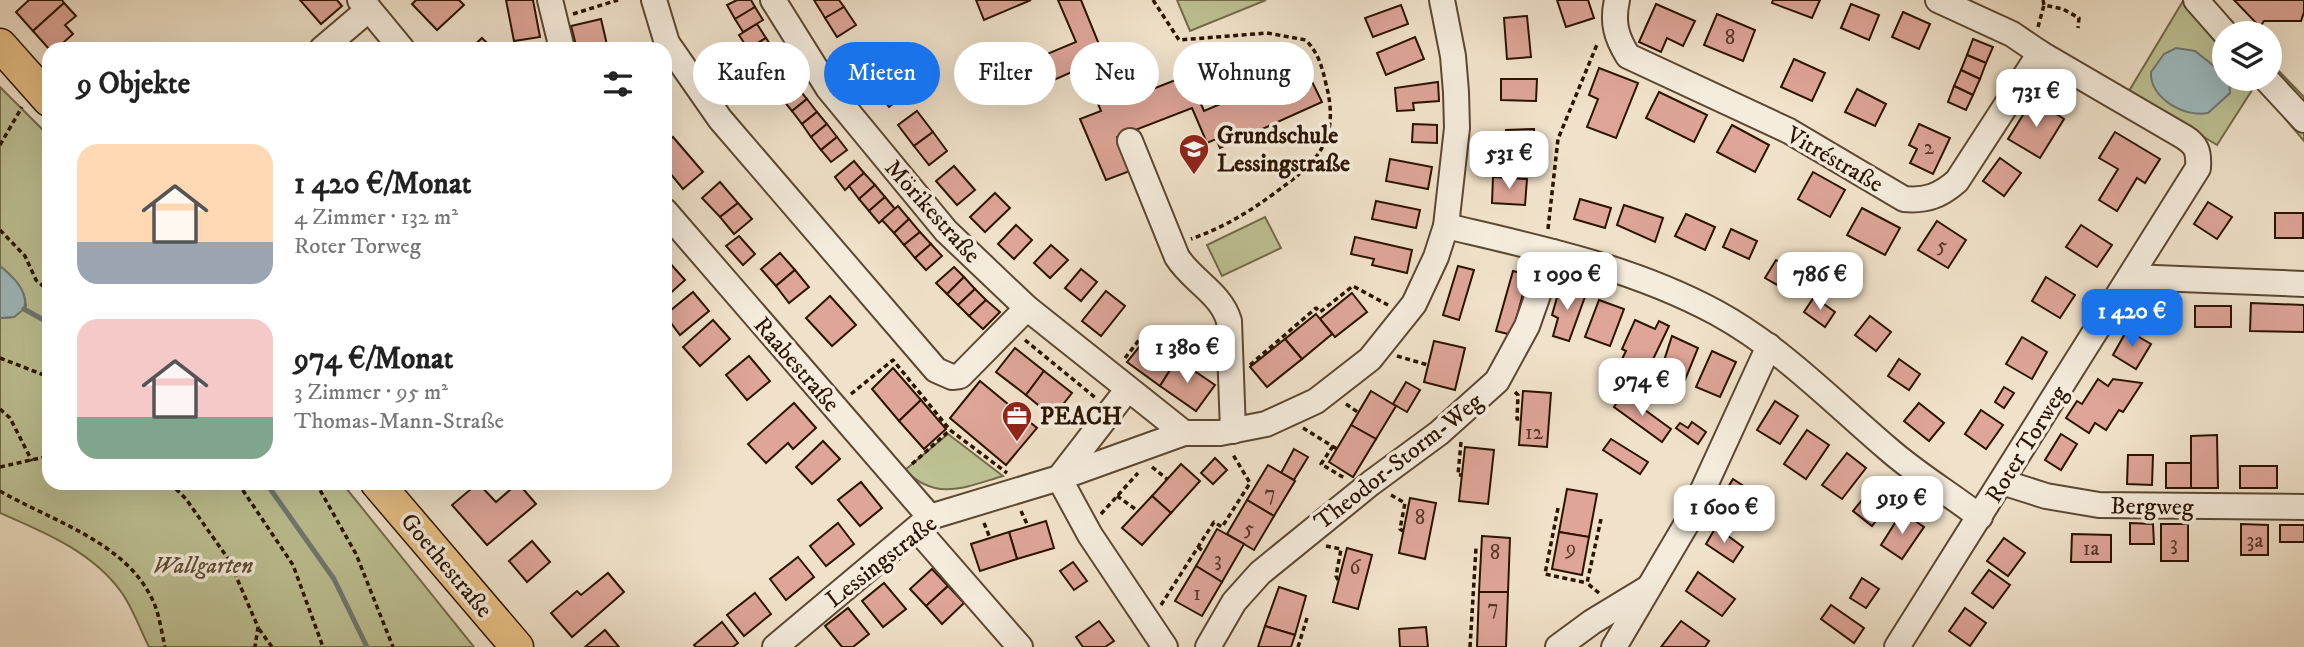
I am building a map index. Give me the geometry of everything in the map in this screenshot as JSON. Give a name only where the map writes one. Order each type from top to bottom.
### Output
[{"type":"main road","points":[[0,44],[34,93]]},
{"type":"main road","points":[[0,56],[34,93]]},
{"type":"main road","name":"Goethestraße","points":[[383,490],[517,647]]},
{"type":"street","points":[[654,0],[667,42]]},
{"type":"street","name":"Mörikestraße","points":[[773,0],[828,88],[946,231],[1027,308],[1184,433]]},
{"type":"street","points":[[1184,433],[1226,432],[1266,424],[1295,413],[1331,392],[1378,351],[1414,304],[1436,257],[1446,226],[1457,128],[1453,56],[1442,0]]},
{"type":"street","points":[[1938,0],[2012,34],[2040,53]]},
{"type":"street","points":[[2196,0],[2214,21]]},
{"type":"street","points":[[329,42],[365,5],[396,42]]},
{"type":"street","points":[[552,10],[560,42]]},
{"type":"street","name":"Vitréstraße","points":[[1615,10],[1619,42],[1628,56],[1789,131],[1904,199],[1922,201],[1945,192],[1957,181],[2040,53]]},
{"type":"street","points":[[672,50],[713,110],[936,370],[952,377],[960,376],[1027,308]]},
{"type":"street","name":"Roter Torweg","points":[[1896,647],[2198,168],[2199,155],[2195,144],[2040,53]]},
{"type":"street","points":[[2277,91],[2304,120]]},
{"type":"street","points":[[1130,141],[1173,245],[1188,274],[1226,308],[1230,321],[1231,382],[1226,432]]},
{"type":"street","name":"Raabestraße","points":[[672,219],[924,523],[1020,647]]},
{"type":"street","points":[[1446,226],[1598,264],[1682,295],[1769,346],[1889,451],[1980,517]]},
{"type":"street","name":"Theodor-Storm-Weg","points":[[1208,647],[1241,594],[1299,540],[1440,433],[1497,381],[1527,326],[1549,251]]},
{"type":"street","points":[[2130,277],[2304,284]]},
{"type":"street","points":[[1614,647],[1690,518],[1769,346]]},
{"type":"street","points":[[1127,390],[1113,412],[1040,482],[1090,536],[1164,647]]},
{"type":"street","name":"Lessingstraße","points":[[775,647],[924,523],[1184,433]]},
{"type":"street","name":"Bergweg","points":[[2002,482],[2046,496],[2109,506],[2304,507]]},
{"type":"street","points":[[1558,647],[1652,586]]},
{"type":"path","points":[[552,10],[618,0]]},
{"type":"path","points":[[1153,0],[1179,40],[1267,33],[1306,40],[1319,59],[1331,104],[1329,134],[1316,160],[1303,172],[1227,226],[1173,245]]},
{"type":"path","points":[[2043,0],[2044,5],[2063,9],[2079,18],[2078,28]]},
{"type":"path","points":[[1549,251],[1558,139],[1601,35],[1615,10]]},
{"type":"path","points":[[0,145],[34,93]]},
{"type":"path","points":[[0,230],[19,249],[36,280],[42,285]]},
{"type":"path","points":[[1125,358],[1150,326],[1231,382],[1316,308],[1320,312],[1353,286],[1399,311]]},
{"type":"path","points":[[1025,340],[1113,412]]},
{"type":"path","points":[[1163,348],[1170,340]]},
{"type":"path","points":[[1378,351],[1428,365]]},
{"type":"path","points":[[0,358],[42,374]]},
{"type":"path","points":[[1190,367],[1196,358]]},
{"type":"path","points":[[844,400],[893,360],[950,430],[1040,482]]},
{"type":"path","points":[[1497,381],[1518,395],[1517,419],[1521,419]]},
{"type":"path","points":[[0,409],[10,418],[32,461]]},
{"type":"path","points":[[1295,413],[1301,427],[1335,447],[1321,464],[1405,503],[1400,529],[1403,531]]},
{"type":"path","points":[[905,470],[950,430]]},
{"type":"path","points":[[1226,432],[1250,483],[1256,486]]},
{"type":"path","points":[[1440,433],[1462,443],[1458,475],[1462,475]]},
{"type":"path","points":[[0,467],[42,458]]},
{"type":"path","points":[[1147,463],[1167,479]]},
{"type":"path","points":[[1090,536],[1101,513],[1139,471]]},
{"type":"path","points":[[1149,625],[1214,522],[1222,527],[1250,483]]},
{"type":"path","points":[[177,490],[229,560],[258,627],[272,647]]},
{"type":"path","points":[[243,490],[293,565],[323,647]]},
{"type":"path","points":[[320,490],[356,554],[393,647]]},
{"type":"path","points":[[0,491],[82,534],[116,555],[137,573],[151,596],[165,647]]},
{"type":"path","points":[[1117,496],[1138,511]]},
{"type":"path","points":[[1558,508],[1545,574],[1587,583],[1619,606]]},
{"type":"path","points":[[1227,518],[1234,522]]},
{"type":"path","points":[[1587,583],[1601,519]]},
{"type":"path","points":[[1299,540],[1341,549],[1336,576],[1338,580]]},
{"type":"path","points":[[1198,547],[1204,552]]},
{"type":"path","points":[[1470,647],[1476,548]]},
{"type":"path","points":[[1176,582],[1183,586]]},
{"type":"path","points":[[1298,647],[1307,618]]},
{"type":"path","points":[[255,647],[258,627]]},
{"type":"green space","points":[[1177,0],[1266,0],[1190,31]]},
{"type":"green space","points":[[2210,0],[2230,21],[2212,21],[2212,91],[2252,91],[2217,145],[2129,91],[2183,1]]},
{"type":"green space","points":[[2282,74],[2304,97],[2304,141],[2262,91],[2282,91]]},
{"type":"green space","name":"Wallgarten","points":[[0,87],[42,129],[42,490],[348,490],[474,647],[149,647],[122,593],[97,566],[67,545],[0,513],[0,318],[14,317],[26,306],[21,288],[0,266]]},
{"type":"green space","points":[[1265,217],[1281,248],[1222,276],[1207,245]]},
{"type":"green space","points":[[948,434],[1003,476],[964,487],[940,489],[928,486],[905,470]]},
{"type":"water","points":[[2176,48],[2195,51],[2212,64],[2212,91],[2230,93],[2208,113],[2189,112],[2170,104],[2162,98],[2152,81],[2151,72],[2164,54]]},
{"type":"water","points":[[0,266],[15,280],[24,296],[24,309],[14,317],[0,318]]},
{"type":"building","points":[[29,0],[62,0],[64,3],[33,31],[16,12]]},
{"type":"building","points":[[300,0],[337,0],[342,6],[321,24]]},
{"type":"building","points":[[416,0],[459,0],[464,5],[437,30],[412,4]]},
{"type":"building","points":[[506,0],[533,0],[540,37],[514,41]]},
{"type":"building","points":[[737,0],[751,0],[755,7],[735,19],[727,5]]},
{"type":"building","points":[[814,0],[839,0],[844,7],[825,18]]},
{"type":"building","points":[[976,0],[1031,0],[984,20]]},
{"type":"building","points":[[1058,0],[1081,0],[1098,42],[1076,42]]},
{"type":"building","points":[[1557,0],[1588,0],[1594,18],[1566,27]]},
{"type":"building","points":[[1773,0],[1820,0],[1812,18],[1772,3]]},
{"type":"building","points":[[2234,0],[2304,0],[2301,21],[2254,21]]},
{"type":"building","points":[[64,3],[76,16],[65,25],[73,34],[64,42],[43,42],[33,31]]},
{"type":"building","points":[[1656,4],[1695,21],[1683,46],[1667,38],[1661,52],[1639,42]]},
{"type":"building","points":[[1851,4],[1879,15],[1869,40],[1841,28]]},
{"type":"building","points":[[1401,5],[1408,24],[1373,37],[1365,18]]},
{"type":"building","points":[[755,7],[763,20],[743,32],[735,19]]},
{"type":"building","points":[[844,7],[856,25],[837,37],[825,18]]},
{"type":"building","points":[[1903,12],[1930,24],[1919,49],[1892,37]]},
{"type":"building","points":[[1717,14],[1755,30],[1743,61],[1704,45]]},
{"type":"building","points":[[1527,16],[1531,57],[1507,59],[1504,18]]},
{"type":"building","points":[[601,19],[606,42],[575,42],[571,26]]},
{"type":"building","points":[[757,24],[766,38],[759,42],[744,42],[739,35]]},
{"type":"building","points":[[1415,37],[1424,59],[1386,75],[1377,53]]},
{"type":"building","points":[[1973,39],[1993,47],[1986,63],[1967,55]]},
{"type":"building","points":[[1070,44],[1070,73],[1056,79],[1056,50]]},
{"type":"building","points":[[1967,55],[1986,63],[1980,79],[1961,70]]},
{"type":"building","points":[[1794,59],[1825,73],[1812,101],[1781,87]]},
{"type":"building","points":[[1599,68],[1638,83],[1616,138],[1587,127],[1598,99],[1589,95]]},
{"type":"building","points":[[1961,70],[1980,79],[1973,95],[1954,86]]},
{"type":"building","points":[[1501,79],[1537,79],[1536,101],[1501,100]]},
{"type":"building","points":[[1173,81],[1173,105],[1201,105],[1204,111],[1218,105],[1314,105],[1314,86],[1322,102],[1220,148],[1216,139],[1207,143],[1192,108],[1117,137],[1130,171],[1106,180],[1080,119],[1101,111],[1099,105],[1159,105],[1159,86]]},
{"type":"building","points":[[1438,82],[1439,101],[1413,103],[1414,110],[1397,111],[1395,88]]},
{"type":"building","points":[[1954,86],[1973,95],[1966,110],[1948,102]]},
{"type":"building","points":[[1857,89],[1886,104],[1875,126],[1845,112]]},
{"type":"building","points":[[1659,92],[1707,115],[1694,142],[1646,118]]},
{"type":"building","points":[[2033,99],[2064,119],[2040,158],[2008,139]]},
{"type":"building","points":[[810,103],[817,112],[802,124],[792,111],[800,105]]},
{"type":"building","points":[[787,105],[800,105],[792,111]]},
{"type":"building","points":[[917,111],[933,132],[914,146],[898,125]]},
{"type":"building","points":[[817,112],[827,124],[811,137],[802,124]]},
{"type":"building","points":[[827,124],[837,137],[821,150],[811,137]]},
{"type":"building","points":[[1413,124],[1437,125],[1437,143],[1412,142]]},
{"type":"building","points":[[1919,124],[1950,138],[1933,174],[1910,163],[1917,149],[1909,145]]},
{"type":"building","points":[[1732,125],[1769,145],[1755,172],[1717,152]]},
{"type":"building","points":[[1534,129],[1535,150],[1506,151],[1506,130]]},
{"type":"building","points":[[933,132],[947,151],[929,165],[914,146]]},
{"type":"building","points":[[2115,132],[2160,159],[2145,183],[2137,178],[2117,211],[2099,200],[2118,169],[2099,158]]},
{"type":"building","points":[[837,137],[847,150],[831,162],[821,150]]},
{"type":"building","points":[[672,138],[703,172],[683,189],[672,176]]},
{"type":"building","points":[[2000,158],[2021,173],[2004,196],[1983,181]]},
{"type":"building","points":[[1390,159],[1432,167],[1428,189],[1386,181]]},
{"type":"building","points":[[854,161],[864,173],[845,190],[835,177]]},
{"type":"building","points":[[954,166],[975,190],[957,205],[936,181]]},
{"type":"building","points":[[1813,172],[1845,190],[1830,217],[1798,199]]},
{"type":"building","points":[[864,173],[875,185],[859,199],[849,186]]},
{"type":"building","points":[[1493,177],[1527,179],[1525,205],[1492,203]]},
{"type":"building","points":[[720,182],[738,203],[720,217],[702,198]]},
{"type":"building","points":[[875,185],[885,197],[869,211],[859,199]]},
{"type":"building","points":[[995,193],[1010,208],[985,232],[970,217]]},
{"type":"building","points":[[885,197],[895,209],[879,223],[869,211]]},
{"type":"building","points":[[1580,199],[1611,208],[1605,228],[1574,219]]},
{"type":"building","points":[[1376,201],[1420,210],[1416,228],[1372,219]]},
{"type":"building","points":[[2208,202],[2232,217],[2217,239],[2194,224]]},
{"type":"building","points":[[738,203],[752,219],[734,234],[720,217]]},
{"type":"building","points":[[1624,205],[1663,218],[1655,242],[1617,225]]},
{"type":"building","points":[[898,206],[909,219],[894,233],[882,220]]},
{"type":"building","points":[[1862,208],[1900,228],[1885,255],[1847,235]]},
{"type":"building","points":[[2275,213],[2303,213],[2303,238],[2275,238]]},
{"type":"building","points":[[1686,214],[1715,227],[1705,250],[1675,236]]},
{"type":"building","points":[[909,219],[920,232],[904,245],[894,233]]},
{"type":"building","points":[[1937,221],[1966,240],[1948,268],[1918,250]]},
{"type":"building","points":[[1016,225],[1032,240],[1014,259],[998,244]]},
{"type":"building","points":[[2081,225],[2112,245],[2097,267],[2066,247]]},
{"type":"building","points":[[1731,229],[1757,241],[1749,259],[1723,247]]},
{"type":"building","points":[[920,232],[931,244],[915,258],[904,245]]},
{"type":"building","points":[[739,236],[755,254],[743,265],[726,246]]},
{"type":"building","points":[[1355,237],[1412,250],[1407,273],[1372,265],[1374,259],[1351,254]]},
{"type":"building","points":[[931,244],[942,256],[926,270],[915,258]]},
{"type":"building","points":[[1051,245],[1068,260],[1050,278],[1034,263]]},
{"type":"building","points":[[780,253],[795,270],[776,286],[761,269]]},
{"type":"building","points":[[1776,260],[1799,273],[1788,291],[1765,278]]},
{"type":"building","points":[[672,265],[685,280],[672,292]]},
{"type":"building","points":[[1458,266],[1474,270],[1459,320],[1443,315]]},
{"type":"building","points":[[954,267],[964,277],[947,294],[936,283]]},
{"type":"building","points":[[1081,269],[1097,282],[1081,301],[1065,288]]},
{"type":"building","points":[[795,270],[809,287],[789,303],[776,286]]},
{"type":"building","points":[[1513,271],[1528,275],[1512,335],[1496,331]]},
{"type":"building","points":[[964,277],[975,289],[958,305],[947,294]]},
{"type":"building","points":[[2046,277],[2075,295],[2060,318],[2032,301]]},
{"type":"building","points":[[1560,287],[1586,294],[1569,341],[1553,336],[1558,318],[1552,315]]},
{"type":"building","points":[[975,289],[986,300],[969,316],[958,305]]},
{"type":"building","points":[[1106,291],[1125,306],[1101,336],[1082,321]]},
{"type":"building","points":[[693,292],[709,311],[680,335],[672,324],[672,309]]},
{"type":"building","points":[[1352,293],[1367,312],[1335,337],[1320,319]]},
{"type":"building","points":[[830,296],[856,325],[832,346],[806,318]]},
{"type":"building","points":[[1814,297],[1835,312],[1825,327],[1804,312]]},
{"type":"building","points":[[986,300],[1000,312],[983,329],[969,316]]},
{"type":"building","points":[[1599,300],[1624,309],[1610,346],[1585,337]]},
{"type":"building","points":[[2251,303],[2304,305],[2304,332],[2250,331]]},
{"type":"building","points":[[2147,305],[2160,313],[2147,334],[2134,326]]},
{"type":"building","points":[[2195,306],[2231,306],[2231,327],[2195,327]]},
{"type":"building","points":[[1316,314],[1332,334],[1302,359],[1285,339]]},
{"type":"building","points":[[1870,316],[1891,332],[1876,351],[1855,335]]},
{"type":"building","points":[[713,320],[730,339],[700,366],[683,347]]},
{"type":"building","points":[[1635,320],[1655,329],[1659,321],[1669,326],[1646,374],[1620,363],[1626,351],[1622,349]]},
{"type":"building","points":[[2127,330],[2151,344],[2136,369],[2113,355]]},
{"type":"building","points":[[1148,336],[1177,359],[1160,386],[1127,362]]},
{"type":"building","points":[[1672,336],[1698,348],[1685,380],[1661,370]]},
{"type":"building","points":[[2022,337],[2047,352],[2032,379],[2006,364]]},
{"type":"building","points":[[1285,339],[1302,359],[1267,387],[1250,367]]},
{"type":"building","points":[[1434,341],[1465,348],[1455,390],[1424,382]]},
{"type":"building","points":[[1015,348],[1044,371],[1026,395],[996,372]]},
{"type":"building","points":[[1712,351],[1736,362],[1720,397],[1696,387]]},
{"type":"building","points":[[749,356],[770,381],[747,400],[726,375]]},
{"type":"building","points":[[1177,359],[1215,385],[1196,411],[1160,386]]},
{"type":"building","points":[[1899,359],[1920,374],[1909,390],[1888,376]]},
{"type":"building","points":[[893,368],[921,400],[899,421],[872,389]]},
{"type":"building","points":[[1044,371],[1072,393],[1053,417],[1026,395]]},
{"type":"building","points":[[2098,379],[2108,386],[2113,379],[2142,383],[2123,412],[2119,410],[2106,430],[2095,423],[2089,433],[2066,418],[2077,401],[2082,404]]},
{"type":"building","points":[[980,381],[1037,428],[1006,465],[950,418]]},
{"type":"building","points":[[1406,382],[1420,390],[1407,412],[1393,404]]},
{"type":"building","points":[[2004,387],[2014,393],[2004,408],[1995,402]]},
{"type":"building","points":[[1371,391],[1396,406],[1376,439],[1351,425]]},
{"type":"building","points":[[1523,391],[1551,393],[1547,447],[1519,445]]},
{"type":"building","points":[[1623,394],[1671,429],[1662,442],[1614,407]]},
{"type":"building","points":[[921,400],[946,429],[924,449],[899,421]]},
{"type":"building","points":[[1775,401],[1798,416],[1780,444],[1757,430]]},
{"type":"building","points":[[794,403],[816,428],[793,449],[788,443],[766,463],[748,444]]},
{"type":"building","points":[[1919,403],[1944,423],[1929,441],[1904,421]]},
{"type":"building","points":[[1981,410],[2003,425],[1986,449],[1965,434]]},
{"type":"building","points":[[1692,422],[1706,432],[1698,444],[1676,428],[1680,423],[1688,428]]},
{"type":"building","points":[[1351,425],[1376,439],[1353,477],[1329,462]]},
{"type":"building","points":[[1807,430],[1829,445],[1806,479],[1784,464]]},
{"type":"building","points":[[2061,434],[2077,444],[2061,470],[2045,460]]},
{"type":"building","points":[[2217,435],[2218,488],[2191,488],[2191,436]]},
{"type":"building","points":[[1611,439],[1648,462],[1640,474],[1603,450]]},
{"type":"building","points":[[823,441],[840,459],[812,484],[796,467]]},
{"type":"building","points":[[1465,447],[1494,450],[1488,504],[1459,501]]},
{"type":"building","points":[[1294,449],[1308,457],[1294,480],[1281,473]]},
{"type":"building","points":[[1847,453],[1866,468],[1842,499],[1822,485]]},
{"type":"building","points":[[2128,455],[2153,455],[2152,485],[2127,484]]},
{"type":"building","points":[[1215,458],[1227,470],[1213,484],[1201,473]]},
{"type":"building","points":[[2166,463],[2191,463],[2191,488],[2166,488]]},
{"type":"building","points":[[1181,464],[1200,481],[1171,513],[1152,496]]},
{"type":"building","points":[[1268,465],[1295,481],[1274,516],[1247,500]]},
{"type":"building","points":[[2240,466],[2277,466],[2277,488],[2240,488]]},
{"type":"building","points":[[1733,479],[1768,502],[1754,523],[1721,499]]},
{"type":"building","points":[[861,482],[882,508],[860,526],[838,500]]},
{"type":"building","points":[[1874,485],[1893,499],[1872,526],[1853,511]]},
{"type":"building","points":[[1567,489],[1597,494],[1589,537],[1559,532]]},
{"type":"building","points":[[470,490],[485,490],[496,502],[510,490],[524,490],[536,504],[487,545],[452,505]]},
{"type":"building","points":[[1152,496],[1171,513],[1142,545],[1122,528]]},
{"type":"building","points":[[1410,498],[1436,503],[1425,559],[1399,553]]},
{"type":"building","points":[[1247,500],[1274,516],[1254,550],[1227,534]]},
{"type":"building","points":[[1902,512],[1924,527],[1902,559],[1881,545]]},
{"type":"building","points":[[1046,521],[1054,548],[1017,559],[1009,532]]},
{"type":"building","points":[[838,523],[854,544],[826,566],[810,546]]},
{"type":"building","points":[[2130,523],[2153,524],[2154,544],[2130,544]]},
{"type":"building","points":[[2161,524],[2188,524],[2188,561],[2161,561]]},
{"type":"building","points":[[2241,524],[2268,525],[2268,555],[2241,555]]},
{"type":"building","points":[[2280,525],[2304,525],[2304,542],[2280,542]]},
{"type":"building","points":[[1716,527],[1743,547],[1733,562],[1706,544]]},
{"type":"building","points":[[1217,529],[1244,544],[1222,582],[1196,566]]},
{"type":"building","points":[[1009,532],[1017,559],[980,571],[971,544]]},
{"type":"building","points":[[1559,532],[1589,537],[1582,575],[1552,569]]},
{"type":"building","points":[[2072,534],[2111,535],[2111,562],[2071,562]]},
{"type":"building","points":[[1482,536],[1510,538],[1508,592],[1479,592]]},
{"type":"building","points":[[2004,538],[2025,553],[2008,576],[1987,561]]},
{"type":"building","points":[[532,541],[550,562],[527,582],[509,561]]},
{"type":"building","points":[[1347,548],[1372,555],[1358,609],[1333,602]]},
{"type":"building","points":[[798,557],[814,577],[786,600],[770,579]]},
{"type":"building","points":[[1073,562],[1087,581],[1074,590],[1060,571]]},
{"type":"building","points":[[1196,566],[1222,582],[1202,616],[1175,601]]},
{"type":"building","points":[[932,569],[948,586],[926,606],[910,589]]},
{"type":"building","points":[[1989,570],[2010,585],[1993,608],[1972,593]]},
{"type":"building","points":[[1698,572],[1735,599],[1722,616],[1686,591]]},
{"type":"building","points":[[608,573],[624,592],[572,637],[551,613],[577,591],[581,595]]},
{"type":"building","points":[[1862,578],[1879,589],[1866,608],[1850,598]]},
{"type":"building","points":[[884,583],[906,609],[883,627],[862,601]]},
{"type":"building","points":[[948,586],[964,603],[942,624],[926,606]]},
{"type":"building","points":[[1279,587],[1306,596],[1295,635],[1265,626]]},
{"type":"building","points":[[1479,592],[1508,592],[1506,647],[1477,647]]},
{"type":"building","points":[[755,593],[771,614],[744,636],[727,615]]},
{"type":"building","points":[[1831,605],[1864,628],[1854,643],[1821,619]]},
{"type":"building","points":[[848,608],[869,634],[853,647],[842,647],[825,626]]},
{"type":"building","points":[[1965,608],[1986,623],[1970,646],[1949,631]]},
{"type":"building","points":[[1099,621],[1114,641],[1105,647],[1083,647],[1076,637]]},
{"type":"building","points":[[1681,621],[1709,641],[1705,647],[1661,647]]},
{"type":"building","points":[[722,622],[738,643],[733,647],[694,645]]},
{"type":"building","points":[[1265,626],[1295,635],[1291,647],[1258,647]]},
{"type":"building","points":[[1426,627],[1428,647],[1400,647],[1399,629]]},
{"type":"building","points":[[605,630],[619,647],[585,647]]},
{"type":"waterway","points":[[24,309],[42,319]]},
{"type":"waterway","points":[[271,490],[334,579],[367,647]]},
{"type":"place","name":"Grundschule Lessingstraße","points":[[1194,176]]},
{"type":"place","name":"PEACH","points":[[1017,443]]}]
